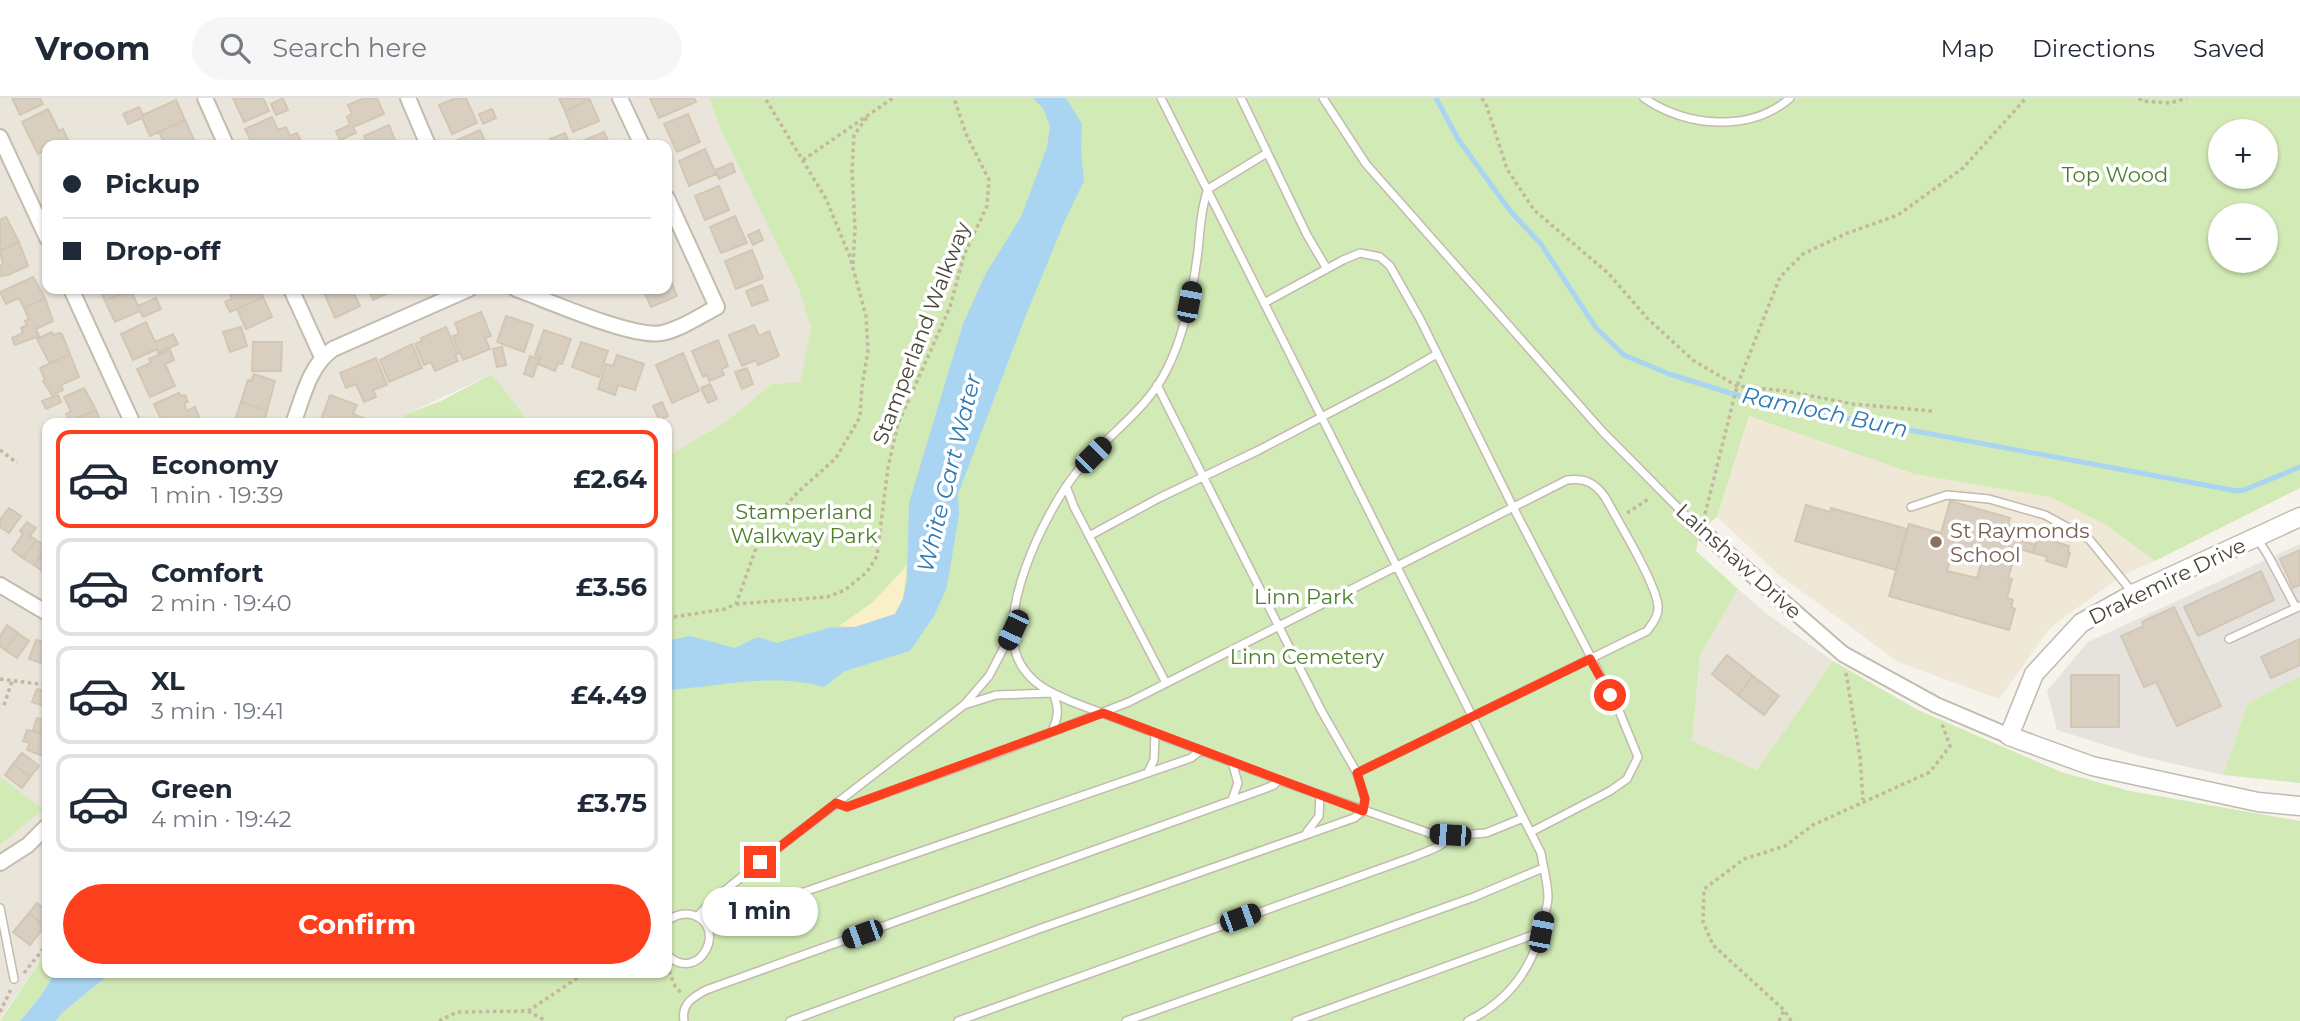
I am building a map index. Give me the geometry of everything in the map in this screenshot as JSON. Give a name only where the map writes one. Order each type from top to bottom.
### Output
[{"type":"street","points":[[205,98],[224,140]]},
{"type":"street","points":[[408,98],[426,140]]},
{"type":"street","points":[[620,98],[640,140]]},
{"type":"street","points":[[0,136],[42,228]]},
{"type":"street","points":[[530,294],[647,334],[664,332],[717,307],[672,209]]},
{"type":"street","points":[[73,294],[130,418]]},
{"type":"street","points":[[293,294],[322,357]]},
{"type":"street","points":[[295,418],[314,369],[322,357],[333,349],[457,294]]},
{"type":"street","name":"Drakemire Drive","points":[[2009,736],[2034,674],[2081,623],[2133,594],[2300,517]]},
{"type":"street","name":"Lainshaw Drive","points":[[1697,527],[1843,654],[1936,705],[2009,736],[2092,766],[2258,802],[2300,806]]},
{"type":"street","points":[[0,585],[42,610]]},
{"type":"street","points":[[0,863],[28,845],[42,831]]},
{"type":"lane","points":[[1161,98],[1541,853],[1548,896],[1539,941],[1527,968],[1507,994],[1468,1021]]},
{"type":"lane","points":[[1241,98],[1307,235],[1327,269]]},
{"type":"lane","name":"Lainshaw Drive","points":[[1322,98],[1366,164],[1602,431],[1697,527]]},
{"type":"lane","points":[[1644,98],[1655,106],[1699,120],[1731,124],[1777,109],[1790,98]]},
{"type":"lane","points":[[1267,153],[1208,189],[1202,206],[1198,253],[1189,302],[1167,370],[1157,385],[1077,471],[1054,502],[1036,537],[1021,581],[1012,645],[1021,667],[1038,686],[1363,811],[1432,834],[1450,835],[1486,833],[1523,818]]},
{"type":"lane","points":[[1264,303],[1360,253],[1380,257],[1390,266],[1402,283],[1590,659],[1620,713],[1638,757],[1628,779],[1531,832]]},
{"type":"lane","points":[[1089,536],[1392,380],[1437,354]]},
{"type":"lane","points":[[790,1021],[1354,818],[1363,811],[1365,799],[1357,773],[1321,710],[1157,385]]},
{"type":"lane","points":[[836,803],[847,807],[1103,713],[1567,480],[1581,478],[1595,484],[1605,497],[1651,585],[1658,607],[1656,619],[1647,631],[1357,773]]},
{"type":"lane","points":[[1066,486],[1089,536],[1166,683]]},
{"type":"lane","points":[[1911,508],[1947,495],[1989,499],[2045,515],[2090,539],[2133,594]]},
{"type":"lane","points":[[2229,639],[2298,607],[2256,537]]},
{"type":"lane","points":[[697,916],[741,877],[964,705],[989,676],[1013,630]]},
{"type":"lane","points":[[964,705],[996,695],[1053,693]]},
{"type":"lane","points":[[1052,731],[1058,719],[1059,706],[1053,693]]},
{"type":"lane","points":[[1148,772],[1154,760],[1155,733]]},
{"type":"lane","points":[[708,928],[801,893],[1191,758],[1201,750]]},
{"type":"lane","points":[[1231,800],[1238,783],[1232,762]]},
{"type":"lane","points":[[684,1021],[683,1014],[689,1000],[706,990],[1274,785],[1278,780]]},
{"type":"lane","points":[[1306,834],[1319,816],[1320,795]]},
{"type":"lane","points":[[958,1021],[1413,857],[1447,842],[1450,835]]},
{"type":"lane","points":[[1126,1021],[1474,897],[1544,868]]},
{"type":"lane","points":[[0,908],[14,979]]},
{"type":"lane","points":[[672,918],[681,914],[697,916],[708,928],[709,945],[700,958],[684,963],[672,958]]},
{"type":"lane","points":[[1296,1021],[1541,932]]},
{"type":"path","name":"Stamperland Walkway","points":[[736,604],[755,551],[769,524],[798,492],[836,458],[860,417],[862,386],[869,351],[866,316],[853,268],[825,199],[765,98]]},
{"type":"path","points":[[802,160],[893,98]]},
{"type":"path","name":"Stamperland Walkway","points":[[672,617],[725,609],[736,604],[827,597],[845,590],[867,572],[877,556],[888,467],[898,425],[950,307],[964,255],[987,206],[989,180],[966,134],[954,98]]},
{"type":"path","points":[[1482,98],[1507,169],[1534,210],[1608,273],[1647,318],[1694,361],[1737,386],[1786,391],[1853,404],[1932,411]]},
{"type":"path","points":[[1697,527],[1737,386],[1780,277],[1803,254],[1845,234],[1898,215],[1963,168],[2026,98]]},
{"type":"path","points":[[2139,98],[2142,101],[2170,103],[2187,98]]},
{"type":"path","points":[[853,268],[855,229],[852,170],[855,135],[868,116]]},
{"type":"path","points":[[0,450],[17,463]]},
{"type":"path","points":[[1617,520],[1661,491]]},
{"type":"path","points":[[1843,654],[1860,757],[1863,802]]},
{"type":"path","points":[[0,679],[42,684]]},
{"type":"path","points":[[4,705],[12,681]]},
{"type":"path","points":[[1791,1021],[1784,1010],[1713,945],[1703,922],[1704,889],[1744,859],[1785,846],[1813,825],[1930,772],[1950,746],[1936,705]]},
{"type":"path","points":[[0,1012],[9,998],[14,979],[24,973],[42,950]]},
{"type":"path","points":[[439,1021],[457,1012],[528,1010],[577,978]]},
{"type":"path","points":[[672,978],[675,986],[689,1000]]},
{"type":"path","points":[[528,1010],[546,1021]]},
{"type":"path","points":[[1779,1021],[1784,1010]]},
{"type":"shaded area","points":[[0,98],[709,98],[722,133],[798,287],[811,328],[801,383],[771,384],[727,421],[672,453],[672,418],[526,418],[492,374],[401,418],[42,418],[42,958],[0,1019]]},
{"type":"shaded area","name":"St Raymonds School","points":[[1749,416],[1914,474],[2050,497],[2103,523],[2155,561],[2121,576],[2050,628],[1999,699],[1898,662],[1778,574],[1717,517]]},
{"type":"shaded area","points":[[2300,544],[2300,676],[2248,703],[2223,775],[2140,756],[2057,730],[2047,691],[2088,642]]},
{"type":"shaded area","points":[[1738,589],[1767,614],[1833,661],[1757,770],[1692,741],[1700,656]]},
{"type":"green space","name":"Linn Park","points":[[709,98],[2300,98],[2300,488],[2155,561],[2103,523],[2050,497],[1914,474],[1749,416],[1717,517],[1700,531],[1696,551],[1738,589],[1700,656],[1692,741],[1757,770],[1833,661],[1918,710],[2061,772],[2130,791],[2300,821],[2300,1021],[56,1021],[105,978],[672,978],[672,453],[727,421],[771,384],[800,382],[811,328],[798,287],[722,133]]},
{"type":"green space","points":[[492,374],[526,418],[401,418]]},
{"type":"green space","points":[[2300,676],[2300,783],[2223,775],[2248,703]]},
{"type":"green space","points":[[0,777],[42,810],[0,845]]},
{"type":"green space","points":[[42,958],[42,978],[52,978],[40,997],[20,1021],[0,1021]]},
{"type":"sand","points":[[907,565],[903,599],[895,614],[855,627],[839,626],[873,602]]},
{"type":"water","name":"White Cart Water","points":[[1033,98],[1066,98],[1082,124],[1084,181],[1024,320],[958,494],[959,514],[947,587],[934,616],[910,651],[845,671],[824,687],[765,681],[672,689],[672,640],[690,636],[735,648],[758,637],[777,643],[828,628],[855,627],[895,614],[903,599],[907,581],[909,503],[963,324],[985,275],[1021,217],[1047,147],[1050,126],[1043,108]]},
{"type":"water","points":[[52,978],[105,978],[56,1021],[20,1021]]},
{"type":"building","points":[[12,98],[40,98],[43,104],[20,115]]},
{"type":"building","points":[[233,98],[263,98],[269,111],[244,122]]},
{"type":"building","points":[[283,98],[288,110],[276,115],[271,104]]},
{"type":"building","points":[[365,98],[377,98],[384,114],[353,127],[356,133],[340,140],[336,131],[350,125],[347,117],[352,114],[348,105]]},
{"type":"building","points":[[456,98],[466,98],[477,123],[452,134],[439,105]]},
{"type":"building","points":[[559,98],[589,98],[590,100],[565,111]]},
{"type":"building","points":[[650,98],[694,98],[696,102],[659,118]]},
{"type":"building","points":[[176,100],[185,120],[150,136],[142,118],[128,124],[123,114],[139,107],[143,115]]},
{"type":"building","points":[[590,100],[599,121],[573,132],[565,111]]},
{"type":"building","points":[[48,109],[59,131],[63,129],[68,140],[42,140],[42,152],[38,154],[22,122]]},
{"type":"building","points":[[492,109],[496,118],[483,124],[479,114]]},
{"type":"building","points":[[688,114],[700,142],[677,152],[664,124]]},
{"type":"building","points":[[272,117],[278,130],[286,127],[290,136],[297,133],[300,140],[250,140],[245,129]]},
{"type":"building","points":[[185,120],[194,140],[163,140],[159,132]]},
{"type":"building","points":[[389,125],[395,140],[366,140],[364,136]]},
{"type":"building","points":[[480,130],[485,140],[457,140]]},
{"type":"building","points":[[604,132],[608,140],[584,140]]},
{"type":"building","points":[[565,133],[568,140],[550,140]]},
{"type":"building","points":[[705,149],[716,174],[689,186],[679,161]]},
{"type":"building","points":[[732,163],[735,172],[719,179],[715,170]]},
{"type":"building","points":[[719,186],[729,210],[705,220],[695,196]]},
{"type":"building","points":[[735,216],[747,243],[721,253],[710,227]]},
{"type":"building","points":[[6,217],[19,242],[0,251],[0,220]]},
{"type":"building","points":[[759,230],[763,240],[753,245],[748,235]]},
{"type":"building","points":[[19,242],[28,266],[0,276],[0,266],[3,264],[0,251]]},
{"type":"building","points":[[752,250],[763,278],[736,289],[725,261]]},
{"type":"building","points":[[33,277],[45,298],[24,308],[19,298],[6,304],[0,292]]},
{"type":"building","points":[[672,284],[677,296],[651,307],[645,294],[672,294]]},
{"type":"building","points":[[762,285],[768,300],[752,306],[746,291]]},
{"type":"building","points":[[102,294],[122,294],[105,301]]},
{"type":"building","points":[[122,294],[133,294],[138,306],[156,298],[161,309],[143,317],[140,311],[115,322],[105,301]]},
{"type":"building","points":[[230,294],[262,294],[263,297],[230,312],[225,302],[232,299]]},
{"type":"building","points":[[324,294],[354,294],[360,306],[335,318]]},
{"type":"building","points":[[370,294],[386,294],[373,300]]},
{"type":"building","points":[[263,297],[272,317],[246,329],[237,309]]},
{"type":"building","points":[[45,298],[53,321],[36,329],[39,336],[15,345],[12,338],[23,333],[21,328],[27,325],[25,321],[29,319],[24,308]]},
{"type":"building","points":[[481,312],[491,336],[485,338],[490,349],[463,360],[453,336],[459,334],[455,323]]},
{"type":"building","points":[[506,316],[533,325],[524,352],[497,342]]},
{"type":"building","points":[[146,322],[155,342],[173,334],[178,344],[158,353],[157,349],[133,360],[121,334]]},
{"type":"building","points":[[754,325],[759,336],[769,331],[779,356],[758,365],[756,360],[742,366],[729,335]]},
{"type":"building","points":[[241,327],[247,346],[230,352],[223,332]]},
{"type":"building","points":[[446,327],[458,354],[455,355],[458,361],[435,371],[431,362],[424,365],[415,344],[422,341],[421,338]]},
{"type":"building","points":[[544,330],[571,339],[562,364],[558,363],[555,371],[538,364],[541,357],[535,355]]},
{"type":"building","points":[[52,332],[53,335],[62,334],[70,354],[50,364],[37,339]]},
{"type":"building","points":[[718,340],[728,366],[722,369],[724,375],[709,381],[707,375],[703,377],[692,351]]},
{"type":"building","points":[[253,342],[282,342],[281,371],[252,371]]},
{"type":"building","points":[[581,342],[608,351],[599,377],[572,367]]},
{"type":"building","points":[[412,344],[422,368],[389,382],[380,360]]},
{"type":"building","points":[[502,347],[506,365],[497,367],[493,349]]},
{"type":"building","points":[[170,350],[174,360],[165,364],[175,386],[150,397],[137,369],[151,363],[149,359]]},
{"type":"building","points":[[683,353],[699,391],[672,403],[656,365]]},
{"type":"building","points":[[70,354],[79,377],[61,385],[63,390],[52,395],[43,381],[45,380],[40,368]]},
{"type":"building","points":[[617,355],[644,364],[635,390],[618,385],[615,395],[598,389],[606,364],[613,366]]},
{"type":"building","points":[[530,356],[539,359],[533,377],[524,374]]},
{"type":"building","points":[[376,358],[387,385],[373,390],[376,397],[364,402],[356,384],[346,388],[340,373]]},
{"type":"building","points":[[747,368],[753,384],[742,389],[735,372]]},
{"type":"building","points":[[254,374],[275,381],[267,411],[241,402],[248,380],[251,381]]},
{"type":"building","points":[[710,384],[717,399],[708,403],[701,388]]},
{"type":"building","points":[[84,388],[96,410],[77,418],[68,418],[66,414],[71,411],[64,397]]},
{"type":"building","points":[[179,393],[181,396],[185,395],[188,402],[184,403],[187,411],[195,407],[200,418],[160,418],[154,404]]},
{"type":"building","points":[[58,395],[61,402],[46,409],[42,401]]},
{"type":"building","points":[[330,395],[357,405],[353,414],[363,418],[322,418]]},
{"type":"building","points":[[241,402],[267,411],[265,418],[236,418]]},
{"type":"building","points":[[662,402],[668,416],[658,418],[653,406]]},
{"type":"building","points":[[96,410],[99,418],[77,418]]},
{"type":"building","points":[[1950,501],[2010,518],[2008,525],[2017,527],[2013,538],[2036,545],[2033,553],[2017,548],[2008,578],[2012,579],[2007,598],[2013,600],[2011,607],[2015,609],[2009,630],[1889,596],[1909,524],[1941,533]],"holes":[[[1952,552],[1982,560],[1977,578],[1947,571]]]},
{"type":"building","points":[[1806,505],[1830,512],[1831,508],[1907,529],[1896,570],[1795,541]]},
{"type":"building","points":[[9,508],[21,516],[9,533],[0,527],[0,520]]},
{"type":"building","points":[[27,522],[36,528],[30,536],[36,540],[23,558],[12,550],[23,534],[20,531]]},
{"type":"building","points":[[2048,533],[2054,535],[2052,541],[2069,546],[2066,567],[2046,561],[2048,557],[2033,553],[2038,537],[2047,539]]},
{"type":"building","points":[[36,540],[42,544],[42,553],[34,565],[23,558]]},
{"type":"building","points":[[2300,550],[2300,585],[2293,588],[2280,559]]},
{"type":"building","points":[[42,553],[42,571],[34,565]]},
{"type":"building","points":[[2261,571],[2274,600],[2198,636],[2184,607]]},
{"type":"building","points":[[2174,607],[2221,706],[2177,726],[2156,682],[2144,687],[2121,636],[2144,626],[2142,622]]},
{"type":"building","points":[[7,625],[18,633],[5,650],[0,646],[0,636]]},
{"type":"building","points":[[18,633],[29,641],[17,658],[5,650]]},
{"type":"building","points":[[2300,639],[2300,665],[2271,678],[2261,657]]},
{"type":"building","points":[[36,640],[42,641],[42,663],[29,659]]},
{"type":"building","points":[[1727,655],[1753,676],[1738,695],[1712,674]]},
{"type":"building","points":[[2071,675],[2119,675],[2119,727],[2071,727]]},
{"type":"building","points":[[1753,676],[1779,696],[1764,715],[1738,695]]},
{"type":"building","points":[[37,689],[42,690],[42,705],[32,702]]},
{"type":"building","points":[[37,718],[42,720],[42,733],[33,730]]},
{"type":"building","points":[[27,730],[42,734],[42,756],[27,750],[30,743],[23,741]]},
{"type":"building","points":[[22,753],[39,766],[30,777],[13,764]]},
{"type":"building","points":[[13,764],[30,777],[22,788],[5,775]]},
{"type":"building","points":[[37,903],[42,907],[42,924],[29,913]]},
{"type":"building","points":[[29,913],[42,924],[42,930],[30,945],[13,932]]},
{"type":"waterway","name":"Ramloch Burn","points":[[1436,98],[1458,139],[1511,212],[1541,244],[1596,328],[1624,355],[1669,374],[1759,402],[2237,491],[2300,467]]},
{"type":"place","name":"St Raymonds School","points":[[1936,542]]},
{"type":"route","points":[[760,862],[836,803],[847,807],[1103,713],[1363,811],[1365,799],[1357,773],[1590,659],[1610,695]]},
{"type":"park label","name":"Top Wood","points":[[2115,174]]},
{"type":"park label","name":"Stamperland Walkway Park","points":[[804,523]]},
{"type":"park label","name":"Linn Cemetery","points":[[1307,656]]}]
